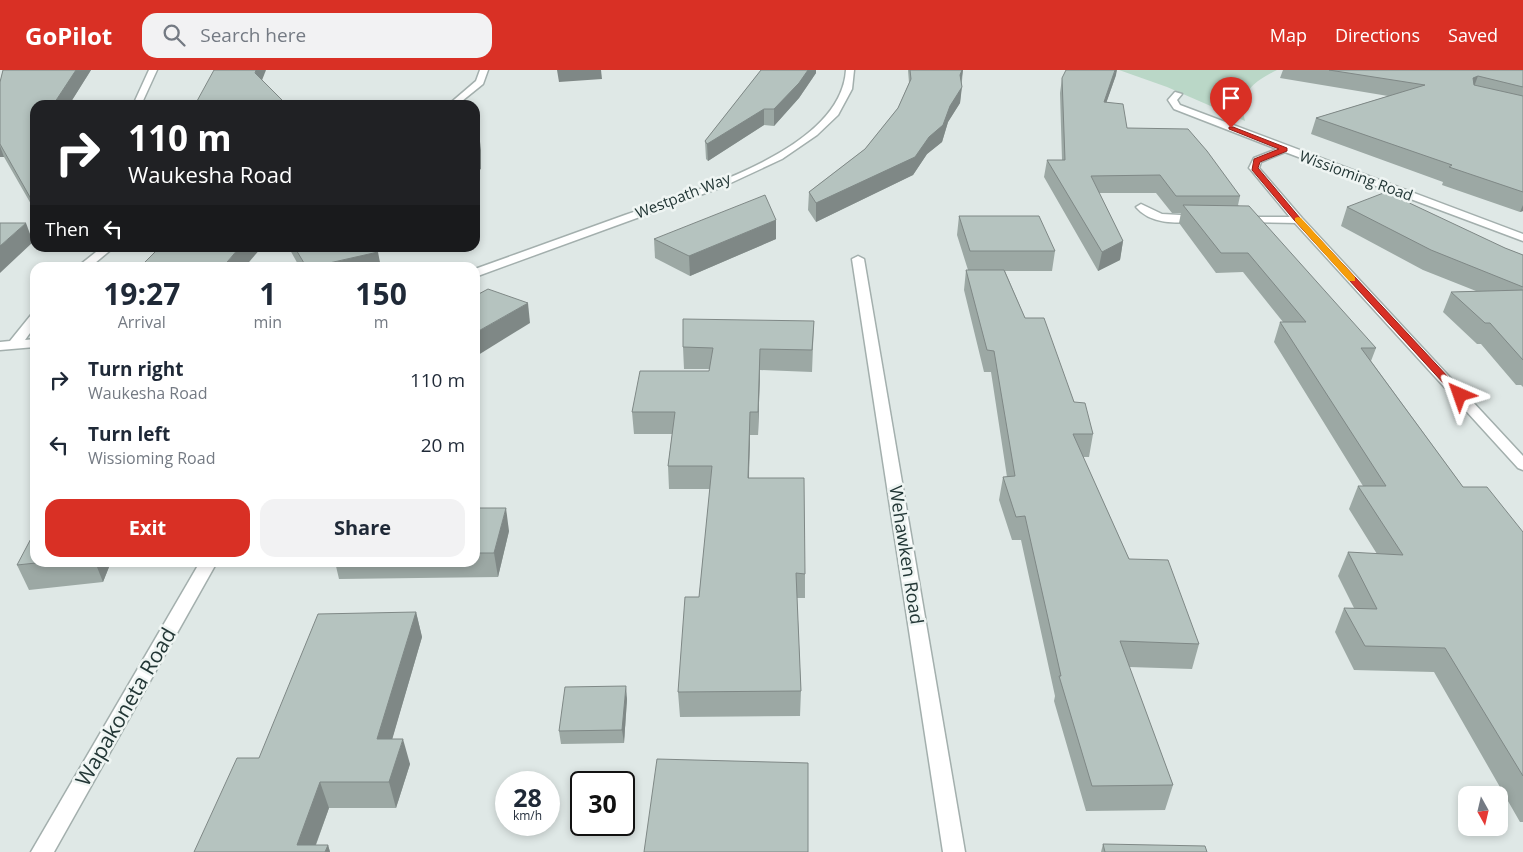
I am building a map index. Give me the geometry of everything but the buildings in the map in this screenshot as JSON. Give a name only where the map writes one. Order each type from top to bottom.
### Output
[{"type":"street","points":[[139,100],[153,70]]},
{"type":"street","points":[[458,100],[480,82],[484,70]]},
{"type":"street","name":"Westpath Way","points":[[480,271],[716,185],[777,158],[814,133],[840,107],[850,83],[850,70]]},
{"type":"street","name":"Wissioming Road","points":[[1178,94],[1172,100],[1177,107],[1523,238]]},
{"type":"street","points":[[1285,149],[1257,160],[1254,168],[1298,220],[1523,465]]},
{"type":"street","points":[[1141,207],[1148,214],[1156,216],[1212,220]]},
{"type":"street","points":[[1232,220],[1298,220]]},
{"type":"street","points":[[89,262],[102,252]]},
{"type":"street","name":"Wehawken Road","points":[[858,259],[954,852]]},
{"type":"street","points":[[15,344],[30,324]]},
{"type":"street","points":[[0,346],[30,343]]},
{"type":"street","name":"Wapakoneta Road","points":[[42,852],[206,567]]},
{"type":"green space","points":[[1119,70],[1277,70],[1254,84],[1249,90],[1244,103],[1245,121],[1167,87]]},
{"type":"slow traffic","points":[[1298,220],[1352,279]]},
{"type":"route","points":[[1231,128],[1285,149],[1257,160],[1254,168],[1298,220],[1460,395]]}]
